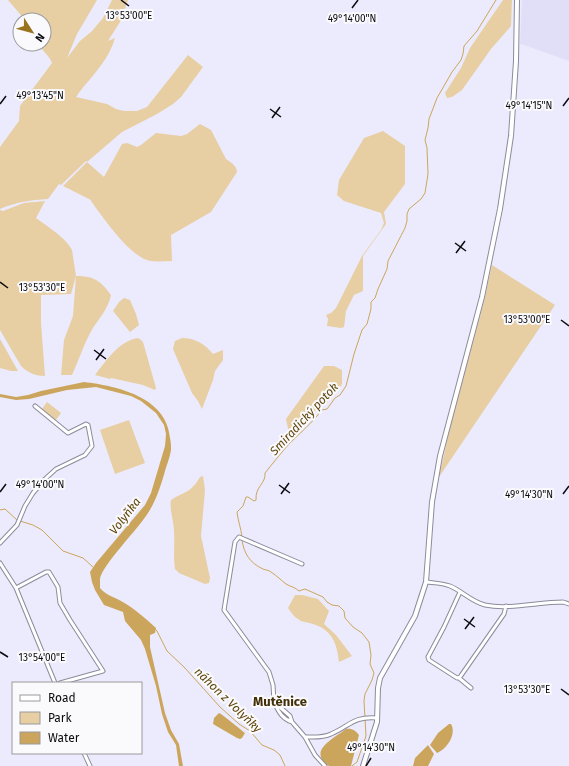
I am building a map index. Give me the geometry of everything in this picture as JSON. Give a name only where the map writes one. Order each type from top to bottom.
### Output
[{"type":"street","points":[[363,766],[377,718],[378,688],[380,678],[415,616],[426,582],[432,502],[440,456],[482,297],[500,209],[511,136],[516,61],[517,0]]},
{"type":"street","points":[[0,543],[19,521],[25,506],[33,493],[45,479],[56,469],[85,455],[92,446],[88,425],[86,424],[68,433],[35,406]]},
{"type":"street","points":[[302,564],[239,537],[235,542],[224,610],[269,672],[273,685],[274,702],[290,716],[292,722],[305,737],[315,756],[325,766]]},
{"type":"street","points":[[0,563],[16,588],[56,682]]},
{"type":"street","points":[[16,588],[46,572],[49,572],[58,587],[60,603],[103,671],[64,682]]},
{"type":"street","points":[[426,582],[450,586],[484,605],[506,606],[545,602],[563,602],[569,604]]},
{"type":"street","points":[[460,592],[428,657],[429,660],[456,678],[459,678],[471,688]]},
{"type":"street","points":[[459,678],[504,614],[506,606]]},
{"type":"street","points":[[305,737],[322,737],[331,734],[354,720],[367,717],[377,718]]},
{"type":"street","points":[[84,754],[90,766]]},
{"type":"shaded area","points":[[522,0],[569,0],[569,61],[521,44],[520,45]]},
{"type":"green space","points":[[8,0],[97,0],[77,34],[67,58],[80,41],[92,31],[103,18],[112,0],[128,0],[120,22],[108,41],[115,38],[108,55],[76,97],[107,104],[116,109],[124,111],[137,111],[147,107],[188,55],[203,67],[181,97],[173,104],[122,132],[87,162],[86,161],[61,185],[59,184],[48,199],[24,202],[0,209],[0,147],[19,121],[20,106],[52,63],[44,52],[52,52],[52,12],[18,12]]},
{"type":"green space","points":[[503,0],[512,0],[511,26],[491,49],[462,90],[452,97],[447,98],[445,93],[461,68],[470,48]]},
{"type":"green space","points":[[200,124],[211,130],[226,159],[233,164],[237,172],[211,212],[171,235],[172,261],[151,261],[134,253],[102,217],[91,200],[63,186],[87,162],[104,177],[122,144],[127,143],[137,147],[156,133],[181,136],[187,134]]},
{"type":"green space","points":[[383,131],[405,146],[405,184],[384,212],[386,224],[363,256],[363,291],[354,295],[346,311],[344,327],[327,326],[328,319],[326,315],[331,313],[336,308],[362,256],[381,230],[384,223],[381,213],[344,201],[337,195],[339,180],[364,138]]},
{"type":"green space","points":[[45,201],[36,218],[56,232],[72,250],[76,276],[71,294],[41,295],[41,323],[45,376],[32,374],[21,366],[0,330],[0,210],[3,211],[24,203]]},
{"type":"green space","points":[[492,265],[555,305],[439,477],[451,423],[483,305]]},
{"type":"green space","points":[[76,276],[88,277],[96,280],[104,286],[111,295],[106,309],[87,340],[72,375],[61,375],[64,340],[73,316]]},
{"type":"green space","points":[[124,298],[130,300],[139,325],[130,332],[113,311],[119,302]]},
{"type":"green space","points":[[137,338],[143,342],[156,388],[155,390],[143,385],[95,375],[118,348],[130,340]]},
{"type":"green space","points":[[182,338],[199,342],[207,347],[213,354],[223,350],[223,360],[215,371],[202,409],[192,393],[173,349],[175,341]]},
{"type":"green space","points":[[0,339],[18,371],[0,368]]},
{"type":"green space","points":[[324,366],[334,366],[342,370],[342,384],[331,399],[316,410],[299,433],[293,436],[289,433],[286,419]]},
{"type":"green space","points":[[47,402],[61,413],[56,420],[42,409]]},
{"type":"green space","points":[[129,420],[145,463],[115,474],[100,430]]},
{"type":"green space","points":[[203,476],[205,490],[201,536],[210,578],[209,583],[205,584],[179,573],[175,569],[174,528],[171,511],[171,500],[191,489],[200,477]]},
{"type":"green space","points":[[295,595],[318,599],[329,611],[324,624],[336,635],[352,656],[339,662],[335,643],[329,634],[325,630],[311,623],[302,621],[294,616],[288,608]]},
{"type":"water","points":[[84,382],[111,387],[138,396],[150,403],[160,413],[167,424],[171,450],[156,498],[143,520],[102,573],[100,588],[144,617],[156,628],[155,633],[150,635],[150,647],[165,713],[171,730],[179,744],[183,766],[179,766],[176,745],[168,732],[162,714],[156,686],[141,640],[125,621],[123,612],[104,605],[95,590],[90,572],[145,505],[151,493],[165,446],[166,434],[164,425],[156,413],[141,401],[131,396],[96,387],[67,390],[29,399],[16,400],[0,397],[0,394],[16,397],[28,395]]},
{"type":"water","points":[[219,713],[245,733],[242,738],[237,738],[213,724],[214,718]]},
{"type":"water","points":[[451,724],[453,728],[452,737],[447,745],[437,753],[430,745],[438,733]]},
{"type":"water","points":[[346,729],[354,730],[359,735],[351,766],[329,766],[323,761],[321,750],[329,741]]},
{"type":"water","points":[[428,745],[434,754],[428,766],[413,766],[415,758]]},
{"type":"waterway","name":"Smiradický potok","points":[[242,537],[237,512],[243,506],[246,497],[254,501],[256,500],[257,491],[264,480],[265,473],[289,444],[322,410],[327,409],[346,386],[362,330],[367,324],[371,309],[371,302],[375,298],[387,269],[388,261],[405,228],[409,209],[421,199],[425,193],[428,174],[427,148],[425,140],[429,119],[437,98],[452,72],[461,60],[464,46],[477,31],[496,0]]},
{"type":"waterway","points":[[0,510],[5,509],[17,520]]},
{"type":"waterway","points":[[20,521],[33,525],[42,530],[63,551],[83,558],[93,567]]},
{"type":"waterway","name":"Smiradický potok","points":[[242,540],[244,550],[251,561],[263,569],[270,571],[286,584],[299,591],[305,589],[323,597],[332,605],[339,606],[344,611],[345,618],[353,627],[362,633],[369,642],[371,655],[370,664],[374,673],[365,694],[364,701],[366,736],[357,762],[352,766]]},
{"type":"waterway","name":"náhon z Volyňky","points":[[155,629],[167,651],[184,667],[220,707],[239,724],[250,731],[262,745],[274,750],[280,755],[285,766]]},
{"type":"district","name":"Mutěnice","points":[[280,701]]},
{"type":"water label","name":"Volyňka","points":[[125,516]]}]
